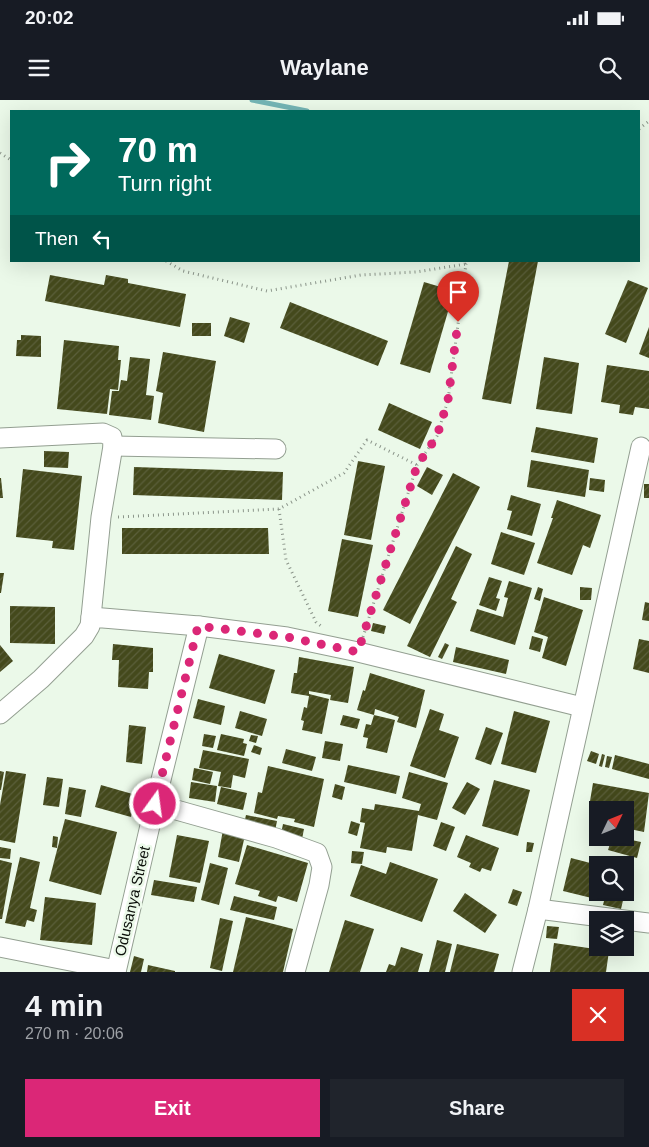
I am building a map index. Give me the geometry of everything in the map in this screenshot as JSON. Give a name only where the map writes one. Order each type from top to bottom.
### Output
[{"type":"street","points":[[0,438],[103,433],[112,437],[113,446],[101,517],[90,626],[84,636],[41,679],[0,714]]},
{"type":"street","points":[[113,446],[276,449]]},
{"type":"street","points":[[522,972],[538,909],[641,447]]},
{"type":"street","points":[[91,617],[198,626],[287,637],[358,652],[582,707]]},
{"type":"street","name":"Odusanya Street","points":[[116,971],[198,626]]},
{"type":"street","points":[[155,804],[276,838],[316,853],[322,867],[319,885],[295,972]]},
{"type":"street","points":[[538,909],[649,923]]},
{"type":"street","points":[[0,947],[116,971]]},
{"type":"path","points":[[168,262],[183,271],[267,290],[361,275],[416,272],[468,263],[448,400],[437,436],[417,466],[358,652]]},
{"type":"path","points":[[101,517],[279,509],[344,473],[367,440],[417,466]]},
{"type":"path","points":[[279,509],[286,560],[316,622],[323,627]]},
{"type":"building","points":[[509,262],[538,262],[511,404],[482,399]]},
{"type":"building","points":[[50,275],[104,285],[106,275],[128,279],[128,283],[186,294],[180,327],[45,301]]},
{"type":"building","points":[[628,280],[648,288],[626,343],[605,334]]},
{"type":"building","points":[[424,282],[454,291],[430,373],[400,364]]},
{"type":"building","points":[[290,302],[388,341],[378,366],[280,328]]},
{"type":"building","points":[[230,317],[250,323],[244,343],[224,336]]},
{"type":"building","points":[[192,323],[211,323],[211,336],[192,336]]},
{"type":"building","points":[[649,327],[649,358],[639,354]]},
{"type":"building","points":[[21,335],[41,336],[41,357],[16,356],[17,340],[21,340]]},
{"type":"building","points":[[64,340],[119,346],[118,360],[121,360],[118,390],[110,389],[107,414],[57,409]]},
{"type":"building","points":[[163,352],[216,361],[204,432],[158,423],[163,393],[156,391]]},
{"type":"building","points":[[130,357],[150,359],[146,395],[154,396],[151,420],[109,415],[112,391],[119,391],[121,380],[127,381]]},
{"type":"building","points":[[544,357],[579,363],[572,414],[536,409]]},
{"type":"building","points":[[607,365],[649,371],[649,409],[635,407],[633,415],[619,413],[620,405],[601,402]]},
{"type":"building","points":[[389,403],[432,422],[420,449],[378,430]]},
{"type":"building","points":[[536,427],[598,438],[594,463],[531,452]]},
{"type":"building","points":[[44,451],[69,452],[68,468],[44,467]]},
{"type":"building","points":[[531,460],[589,470],[585,497],[527,487]]},
{"type":"building","points":[[358,461],[385,466],[371,540],[344,535]]},
{"type":"building","points":[[134,467],[283,472],[282,500],[133,495]]},
{"type":"building","points":[[427,467],[443,475],[432,495],[417,486]]},
{"type":"building","points":[[23,469],[82,476],[74,550],[52,548],[53,541],[16,537]]},
{"type":"building","points":[[453,473],[480,487],[410,624],[383,610]]},
{"type":"building","points":[[1,478],[3,498],[0,498]]},
{"type":"building","points":[[590,478],[605,480],[604,492],[589,490]]},
{"type":"building","points":[[644,484],[649,484],[649,498],[644,498]]},
{"type":"building","points":[[511,495],[541,504],[532,536],[507,529],[512,511],[507,510]]},
{"type":"building","points":[[557,500],[601,515],[590,548],[583,545],[572,575],[537,563],[553,518],[551,518]]},
{"type":"building","points":[[122,528],[268,528],[269,554],[122,554]]},
{"type":"building","points":[[501,532],[535,543],[524,575],[491,564]]},
{"type":"building","points":[[342,539],[373,545],[358,617],[328,611]]},
{"type":"building","points":[[456,546],[472,554],[451,599],[457,602],[430,657],[407,646]]},
{"type":"building","points":[[0,573],[4,573],[1,593],[0,593]]},
{"type":"building","points":[[489,577],[502,581],[496,598],[500,599],[496,611],[479,605]]},
{"type":"building","points":[[509,581],[532,588],[515,645],[470,631],[477,609],[503,617],[508,598],[504,597]]},
{"type":"building","points":[[538,587],[543,589],[540,601],[534,599]]},
{"type":"building","points":[[580,587],[592,588],[591,600],[580,600]]},
{"type":"building","points":[[544,597],[583,610],[566,666],[542,658],[548,637],[534,632]]},
{"type":"building","points":[[645,602],[649,603],[649,621],[642,620]]},
{"type":"building","points":[[10,606],[55,607],[55,644],[10,643]]},
{"type":"building","points":[[373,623],[386,626],[384,634],[371,631]]},
{"type":"building","points":[[532,636],[543,639],[540,652],[529,649]]},
{"type":"building","points":[[639,639],[649,641],[649,673],[633,669]]},
{"type":"building","points":[[445,643],[449,645],[442,659],[438,657]]},
{"type":"building","points":[[113,644],[153,648],[153,672],[149,672],[148,689],[118,687],[119,660],[112,660]]},
{"type":"building","points":[[0,645],[13,661],[0,672]]},
{"type":"building","points":[[456,647],[509,660],[506,674],[453,662]]},
{"type":"building","points":[[219,654],[275,670],[265,704],[209,688]]},
{"type":"building","points":[[299,657],[354,667],[348,703],[330,700],[331,695],[309,691],[309,694],[329,699],[322,734],[302,730],[304,721],[301,720],[304,707],[307,708],[309,696],[291,693],[294,673],[297,673]]},
{"type":"building","points":[[370,673],[425,690],[416,728],[397,722],[399,717],[375,709],[374,715],[357,710]]},
{"type":"building","points":[[198,699],[225,706],[221,725],[193,718]]},
{"type":"building","points":[[430,709],[444,714],[439,730],[459,737],[445,778],[410,766]]},
{"type":"building","points":[[240,711],[267,719],[262,736],[235,728]]},
{"type":"building","points":[[514,711],[550,721],[536,773],[501,764]]},
{"type":"building","points":[[343,715],[360,719],[357,729],[340,725]]},
{"type":"building","points":[[374,715],[395,720],[387,753],[366,748],[368,738],[363,737],[366,724],[371,725]]},
{"type":"building","points":[[129,725],[146,727],[142,764],[126,762]]},
{"type":"building","points":[[486,727],[503,733],[491,765],[475,759]]},
{"type":"building","points":[[204,734],[216,736],[213,748],[202,746]]},
{"type":"building","points":[[221,734],[244,739],[243,743],[247,744],[244,756],[217,750]]},
{"type":"building","points":[[251,735],[258,736],[256,743],[249,741]]},
{"type":"building","points":[[325,741],[343,744],[340,761],[322,758]]},
{"type":"building","points":[[254,745],[262,748],[260,755],[251,752]]},
{"type":"building","points":[[286,749],[316,757],[312,771],[282,763]]},
{"type":"building","points":[[203,750],[249,759],[245,778],[233,775],[231,788],[218,786],[221,772],[199,768]]},
{"type":"building","points":[[591,751],[599,754],[596,764],[587,761]]},
{"type":"building","points":[[602,754],[605,755],[602,767],[599,766]]},
{"type":"building","points":[[615,755],[649,764],[649,779],[612,769]]},
{"type":"building","points":[[607,756],[612,757],[609,768],[605,767]]},
{"type":"building","points":[[348,765],[400,776],[396,794],[344,782]]},
{"type":"building","points":[[268,766],[324,779],[314,827],[294,822],[295,819],[278,816],[277,819],[254,813],[258,792],[262,793]]},
{"type":"building","points":[[194,768],[213,772],[210,784],[192,780]]},
{"type":"building","points":[[0,771],[4,772],[1,790],[0,790]]},
{"type":"building","points":[[6,771],[26,774],[15,843],[0,840],[0,805]]},
{"type":"building","points":[[409,772],[448,783],[437,820],[418,815],[412,851],[387,847],[386,853],[360,848],[365,823],[360,822],[362,808],[374,810],[375,804],[419,811],[421,804],[402,798]]},
{"type":"building","points":[[47,777],[63,779],[59,807],[43,805]]},
{"type":"building","points":[[494,780],[530,790],[518,836],[482,826]]},
{"type":"building","points":[[191,782],[217,786],[215,802],[189,798]]},
{"type":"building","points":[[467,782],[480,789],[465,815],[452,808]]},
{"type":"building","points":[[593,783],[649,793],[644,832],[634,830],[634,801],[590,801]]},
{"type":"building","points":[[335,784],[345,787],[342,800],[332,797]]},
{"type":"building","points":[[101,785],[136,795],[131,817],[95,807]]},
{"type":"building","points":[[69,787],[86,790],[81,817],[65,814]]},
{"type":"building","points":[[221,787],[247,793],[243,810],[217,804]]},
{"type":"building","points":[[246,815],[277,821],[275,831],[244,824]]},
{"type":"building","points":[[65,819],[117,832],[101,895],[49,881]]},
{"type":"building","points":[[351,821],[360,824],[357,836],[348,833]]},
{"type":"building","points":[[441,822],[455,827],[446,851],[433,846]]},
{"type":"building","points":[[283,824],[304,829],[302,839],[281,834]]},
{"type":"building","points":[[223,830],[245,835],[239,862],[218,857]]},
{"type":"building","points":[[177,835],[209,841],[200,883],[169,877]]},
{"type":"building","points":[[466,835],[499,848],[491,871],[482,868],[480,872],[469,867],[471,863],[457,857]]},
{"type":"building","points":[[53,836],[58,837],[57,848],[52,847]]},
{"type":"building","points":[[634,841],[641,842],[637,858],[608,850],[609,846],[634,846]]},
{"type":"building","points":[[527,842],[534,843],[532,852],[526,852]]},
{"type":"building","points":[[247,845],[308,863],[297,902],[278,896],[276,902],[258,896],[260,891],[235,884]]},
{"type":"building","points":[[0,847],[11,849],[10,859],[0,858]]},
{"type":"building","points":[[352,851],[364,852],[362,864],[351,863]]},
{"type":"building","points":[[20,857],[40,862],[30,908],[37,910],[34,922],[27,920],[25,927],[5,923]]},
{"type":"building","points":[[571,858],[589,863],[589,897],[563,891]]},
{"type":"building","points":[[0,860],[12,863],[2,919],[0,919]]},
{"type":"building","points":[[390,862],[438,879],[422,922],[350,896],[361,865],[386,874]]},
{"type":"building","points":[[210,863],[228,868],[219,905],[201,900]]},
{"type":"building","points":[[154,880],[197,887],[194,902],[151,895]]},
{"type":"building","points":[[513,889],[522,892],[517,906],[508,903]]},
{"type":"building","points":[[465,893],[497,915],[485,933],[453,911]]},
{"type":"building","points":[[234,896],[277,907],[274,920],[230,910]]},
{"type":"building","points":[[45,897],[96,903],[92,945],[40,940]]},
{"type":"building","points":[[604,901],[623,901],[621,909],[603,905]]},
{"type":"building","points":[[246,917],[293,929],[283,972],[233,972]]},
{"type":"building","points":[[220,918],[233,921],[222,971],[210,968]]},
{"type":"building","points":[[345,920],[374,929],[360,972],[329,972]]},
{"type":"building","points":[[547,926],[559,927],[557,939],[546,938]]},
{"type":"building","points":[[437,940],[452,944],[445,972],[429,972]]},
{"type":"building","points":[[554,943],[589,948],[589,956],[608,956],[606,972],[550,972]]},
{"type":"building","points":[[457,944],[499,954],[494,972],[450,972]]},
{"type":"building","points":[[401,947],[423,954],[418,972],[386,972],[389,964],[395,966]]},
{"type":"building","points":[[134,956],[144,959],[141,972],[130,972]]},
{"type":"building","points":[[148,965],[175,971],[175,972],[147,972]]},
{"type":"waterway","points":[[252,100],[302,110]]},
{"type":"route","points":[[155,804],[198,626],[287,637],[358,652],[417,466],[437,436],[448,400],[458,322]]}]
